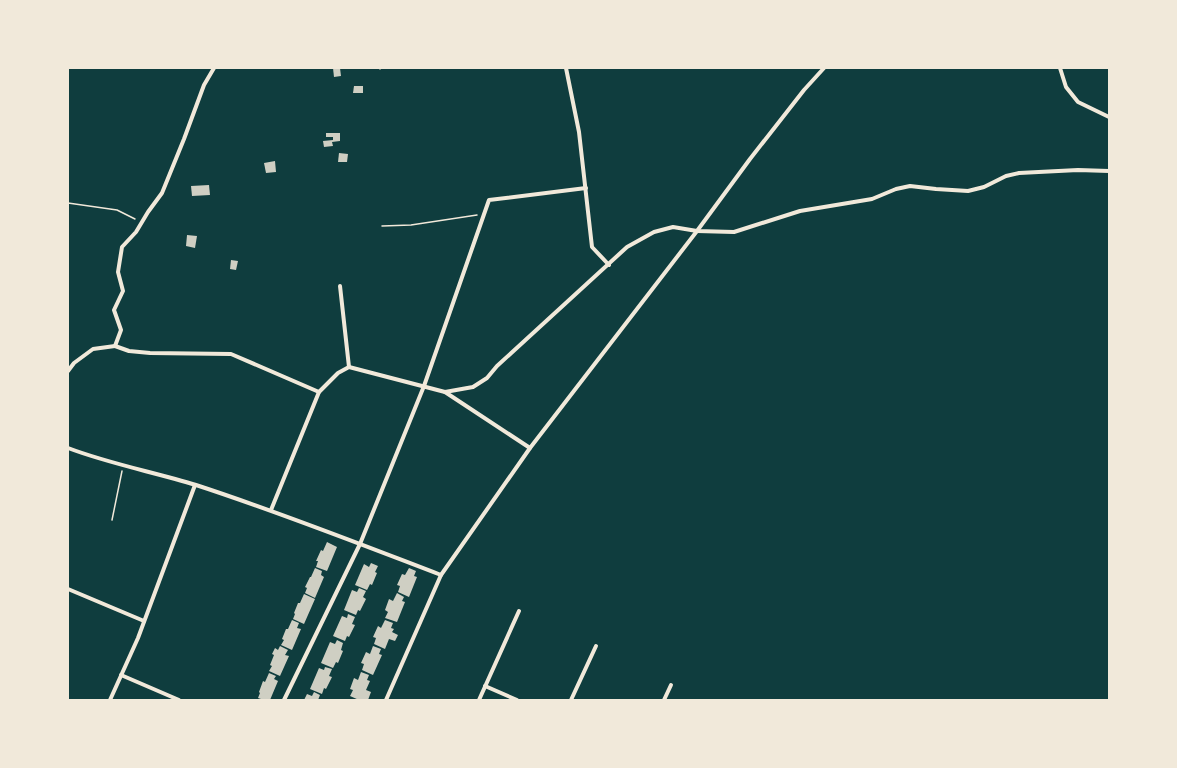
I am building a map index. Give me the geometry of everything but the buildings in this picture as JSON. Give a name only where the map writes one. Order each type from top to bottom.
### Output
[{"type":"street","points":[[115,346],[121,330],[114,310],[123,292],[118,272],[122,247],[136,232],[162,193],[204,85],[214,68]]},
{"type":"street","points":[[566,68],[579,132],[592,248],[608,265]]},
{"type":"street","points":[[386,700],[441,575],[530,448],[697,231],[750,159],[804,90],[824,68]]},
{"type":"street","points":[[1060,68],[1066,87],[1078,102],[1109,117]]},
{"type":"street","points":[[445,392],[473,387],[487,378],[497,366],[627,247],[654,232],[673,228],[697,231],[734,232],[800,211],[872,199],[896,189],[910,186],[968,191],[984,187],[1006,176],[1019,173],[1078,170],[1109,171]]},
{"type":"street","points":[[284,700],[360,544],[424,386],[489,200],[586,188]]},
{"type":"street","points":[[340,286],[349,367]]},
{"type":"street","points":[[68,371],[74,363],[93,350],[115,346],[129,351],[150,353],[231,354],[319,392]]},
{"type":"street","points":[[271,510],[319,392],[338,373],[349,367],[445,392],[530,448]]},
{"type":"street","points":[[68,448],[87,455],[194,485],[271,510],[441,575]]},
{"type":"street","points":[[110,700],[138,638],[194,485]]},
{"type":"street","points":[[68,589],[144,621]]},
{"type":"street","points":[[479,700],[519,611]]},
{"type":"street","points":[[571,700],[596,646]]},
{"type":"street","points":[[121,675],[179,700]]},
{"type":"street","points":[[664,700],[671,685]]},
{"type":"street","points":[[485,686],[517,700]]},
{"type":"path","points":[[68,203],[117,210],[142,223]]},
{"type":"path","points":[[382,226],[411,225],[484,213]]},
{"type":"path","points":[[112,520],[124,465]]}]
